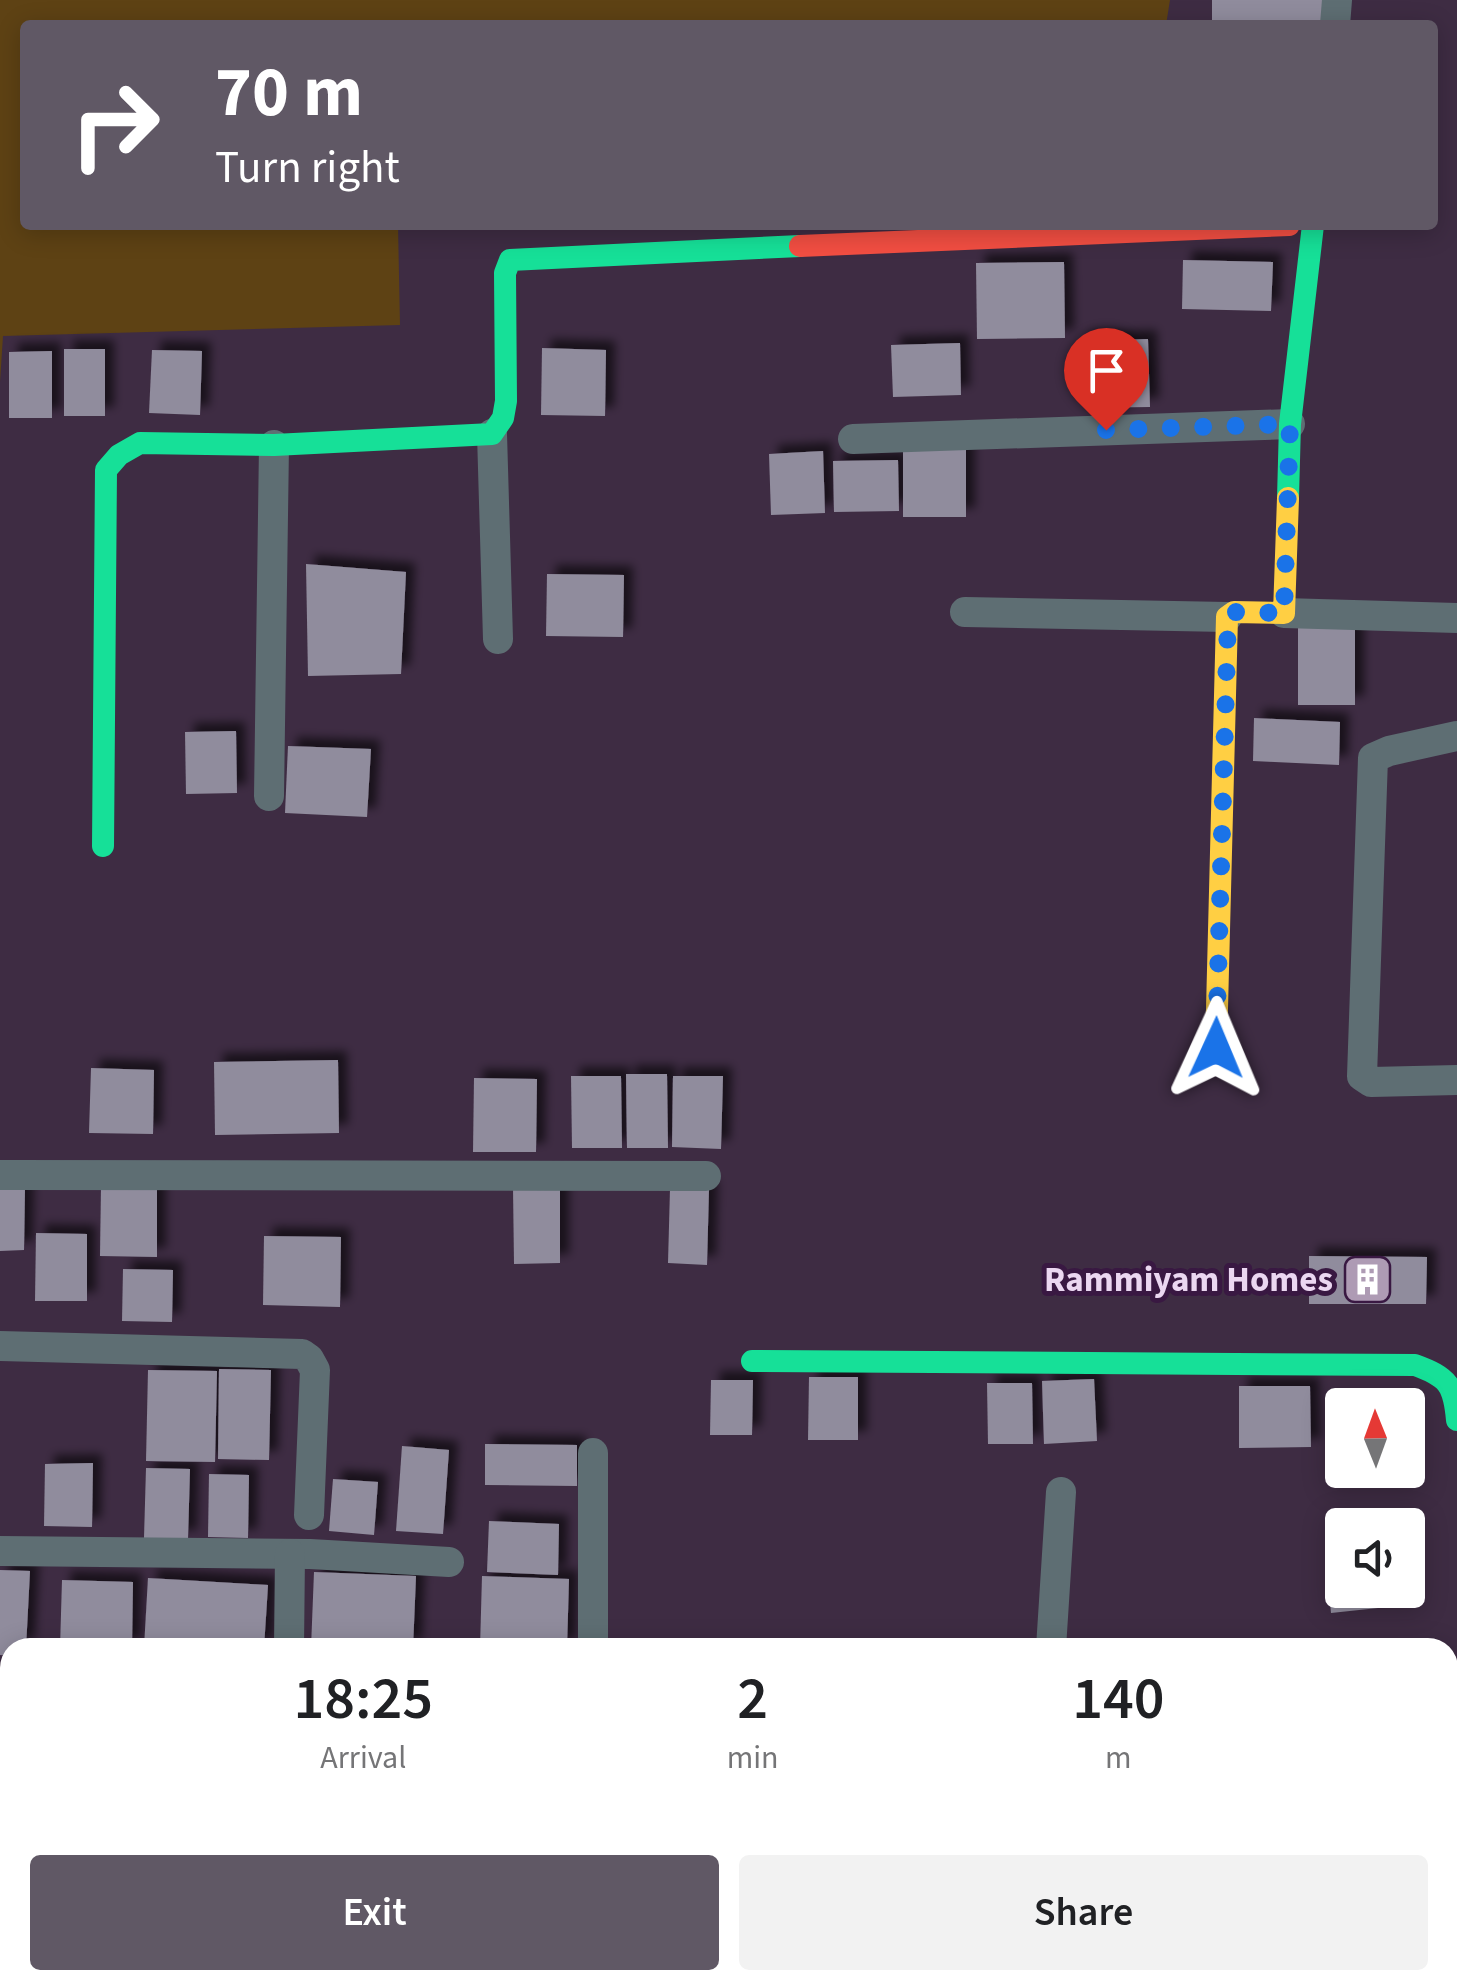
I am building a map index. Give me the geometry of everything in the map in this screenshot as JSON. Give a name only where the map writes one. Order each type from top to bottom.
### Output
[{"type":"street","points":[[498,638],[492,434],[506,401],[504,273],[510,260],[1103,230]]},
{"type":"street","points":[[1284,613],[1290,424],[1311,230]]},
{"type":"street","points":[[853,438],[1290,424]]},
{"type":"street","points":[[103,846],[106,470],[118,454],[140,443],[274,445],[492,434]]},
{"type":"street","points":[[268,796],[274,445]]},
{"type":"street","points":[[964,612],[1228,617],[1234,612],[1457,618]]},
{"type":"street","points":[[1216,1048],[1228,617]]},
{"type":"street","points":[[1457,736],[1373,758],[1362,1076],[1371,1082],[1457,1080]]},
{"type":"street","points":[[0,1174],[706,1176]]},
{"type":"street","points":[[0,1346],[302,1354],[315,1370],[309,1515]]},
{"type":"street","points":[[752,1361],[1416,1365],[1438,1374],[1454,1391],[1457,1420]]},
{"type":"street","points":[[593,1453],[593,1638]]},
{"type":"street","points":[[1052,1638],[1061,1492]]},
{"type":"street","points":[[0,1551],[290,1554],[449,1562]]},
{"type":"street","points":[[289,1638],[290,1554]]},
{"type":"shaded area","points":[[0,0],[1170,0],[1167,20],[20,20],[20,230],[398,230],[400,325],[3,336],[0,382]]},
{"type":"building","points":[[1212,0],[1324,0],[1324,20],[1212,20]]},
{"type":"building","points":[[1183,260],[1273,262],[1271,311],[1182,309]]},
{"type":"building","points":[[1064,262],[1065,338],[977,339],[976,263]]},
{"type":"building","points":[[1148,339],[1150,407],[1084,408],[1082,341]]},
{"type":"building","points":[[960,343],[961,395],[893,397],[891,345]]},
{"type":"building","points":[[542,348],[606,350],[605,416],[541,415]]},
{"type":"building","points":[[64,349],[105,349],[105,416],[64,416]]},
{"type":"building","points":[[152,350],[202,351],[200,415],[149,413]]},
{"type":"building","points":[[52,351],[52,418],[9,418],[9,352]]},
{"type":"building","points":[[966,449],[966,517],[903,517],[903,450]]},
{"type":"building","points":[[823,451],[825,513],[771,515],[769,454]]},
{"type":"building","points":[[898,460],[899,511],[834,512],[833,461]]},
{"type":"building","points":[[306,564],[406,572],[401,674],[308,676]]},
{"type":"building","points":[[547,574],[624,575],[623,637],[546,636]]},
{"type":"building","points":[[1298,627],[1355,627],[1355,705],[1298,705]]},
{"type":"building","points":[[1254,718],[1340,722],[1339,765],[1253,761]]},
{"type":"building","points":[[236,731],[237,793],[186,794],[185,732]]},
{"type":"building","points":[[288,746],[371,749],[367,817],[285,813]]},
{"type":"building","points":[[338,1060],[339,1133],[215,1135],[214,1062]]},
{"type":"building","points":[[91,1068],[154,1070],[153,1134],[89,1133]]},
{"type":"building","points":[[626,1074],[667,1074],[668,1148],[627,1148]]},
{"type":"building","points":[[571,1076],[621,1076],[622,1148],[572,1148]]},
{"type":"building","points":[[673,1076],[723,1076],[721,1149],[672,1147]]},
{"type":"building","points":[[474,1078],[537,1079],[536,1152],[473,1152]]},
{"type":"building","points":[[101,1186],[157,1187],[157,1257],[100,1256]]},
{"type":"building","points":[[513,1187],[560,1187],[560,1263],[514,1264]]},
{"type":"building","points":[[0,1188],[25,1188],[24,1250],[0,1251]]},
{"type":"building","points":[[670,1189],[709,1189],[707,1265],[668,1263]]},
{"type":"building","points":[[36,1233],[87,1234],[87,1301],[35,1301]]},
{"type":"building","points":[[264,1236],[341,1237],[340,1307],[263,1305]]},
{"type":"building","name":"Rammiyam Homes","points":[[1309,1256],[1427,1257],[1426,1304],[1309,1304]]},
{"type":"building","points":[[123,1269],[173,1270],[172,1322],[122,1321]]},
{"type":"building","points":[[219,1369],[271,1370],[269,1460],[218,1459]]},
{"type":"building","points":[[148,1370],[217,1371],[215,1462],[146,1461]]},
{"type":"building","points":[[809,1377],[858,1377],[858,1440],[808,1440]]},
{"type":"building","points":[[1094,1379],[1097,1441],[1044,1444],[1042,1381]]},
{"type":"building","points":[[711,1380],[753,1380],[752,1435],[710,1435]]},
{"type":"building","points":[[987,1383],[1032,1383],[1033,1444],[988,1444]]},
{"type":"building","points":[[1239,1386],[1310,1386],[1311,1447],[1239,1448]]},
{"type":"building","points":[[485,1444],[577,1445],[577,1486],[485,1485]]},
{"type":"building","points":[[402,1446],[449,1450],[443,1534],[396,1531]]},
{"type":"building","points":[[93,1463],[92,1527],[44,1526],[45,1464]]},
{"type":"building","points":[[146,1468],[190,1469],[188,1539],[144,1538]]},
{"type":"building","points":[[209,1474],[249,1475],[248,1538],[208,1537]]},
{"type":"building","points":[[333,1479],[378,1482],[374,1535],[329,1531]]},
{"type":"building","points":[[489,1521],[559,1524],[558,1575],[487,1572]]},
{"type":"building","points":[[0,1570],[30,1571],[27,1638],[0,1638]]},
{"type":"building","points":[[314,1572],[416,1576],[413,1638],[311,1638]]},
{"type":"building","points":[[482,1576],[569,1579],[567,1638],[480,1638]]},
{"type":"building","points":[[148,1578],[268,1585],[265,1638],[145,1638]]},
{"type":"building","points":[[62,1580],[133,1582],[132,1638],[60,1638]]},
{"type":"building","points":[[1331,1608],[1378,1608],[1331,1613]]},
{"type":"traffic: fast","points":[[1288,498],[1290,424],[1312,230]]},
{"type":"traffic: fast","points":[[103,846],[106,470],[119,455],[140,443],[274,445],[492,434],[503,418],[506,401],[505,273],[510,260],[800,246]]},
{"type":"traffic: fast","points":[[752,1361],[1415,1365],[1447,1384],[1457,1420]]},
{"type":"traffic: slow","points":[[1216,1048],[1227,617],[1234,612],[1284,613],[1288,498]]},
{"type":"traffic: jam","points":[[800,246],[1173,230]]},
{"type":"place","name":"Rammiyam Homes","points":[[1368,1280]]},
{"type":"route","points":[[1106,430],[1290,424],[1284,613],[1234,612],[1228,617],[1216,1048]]}]
